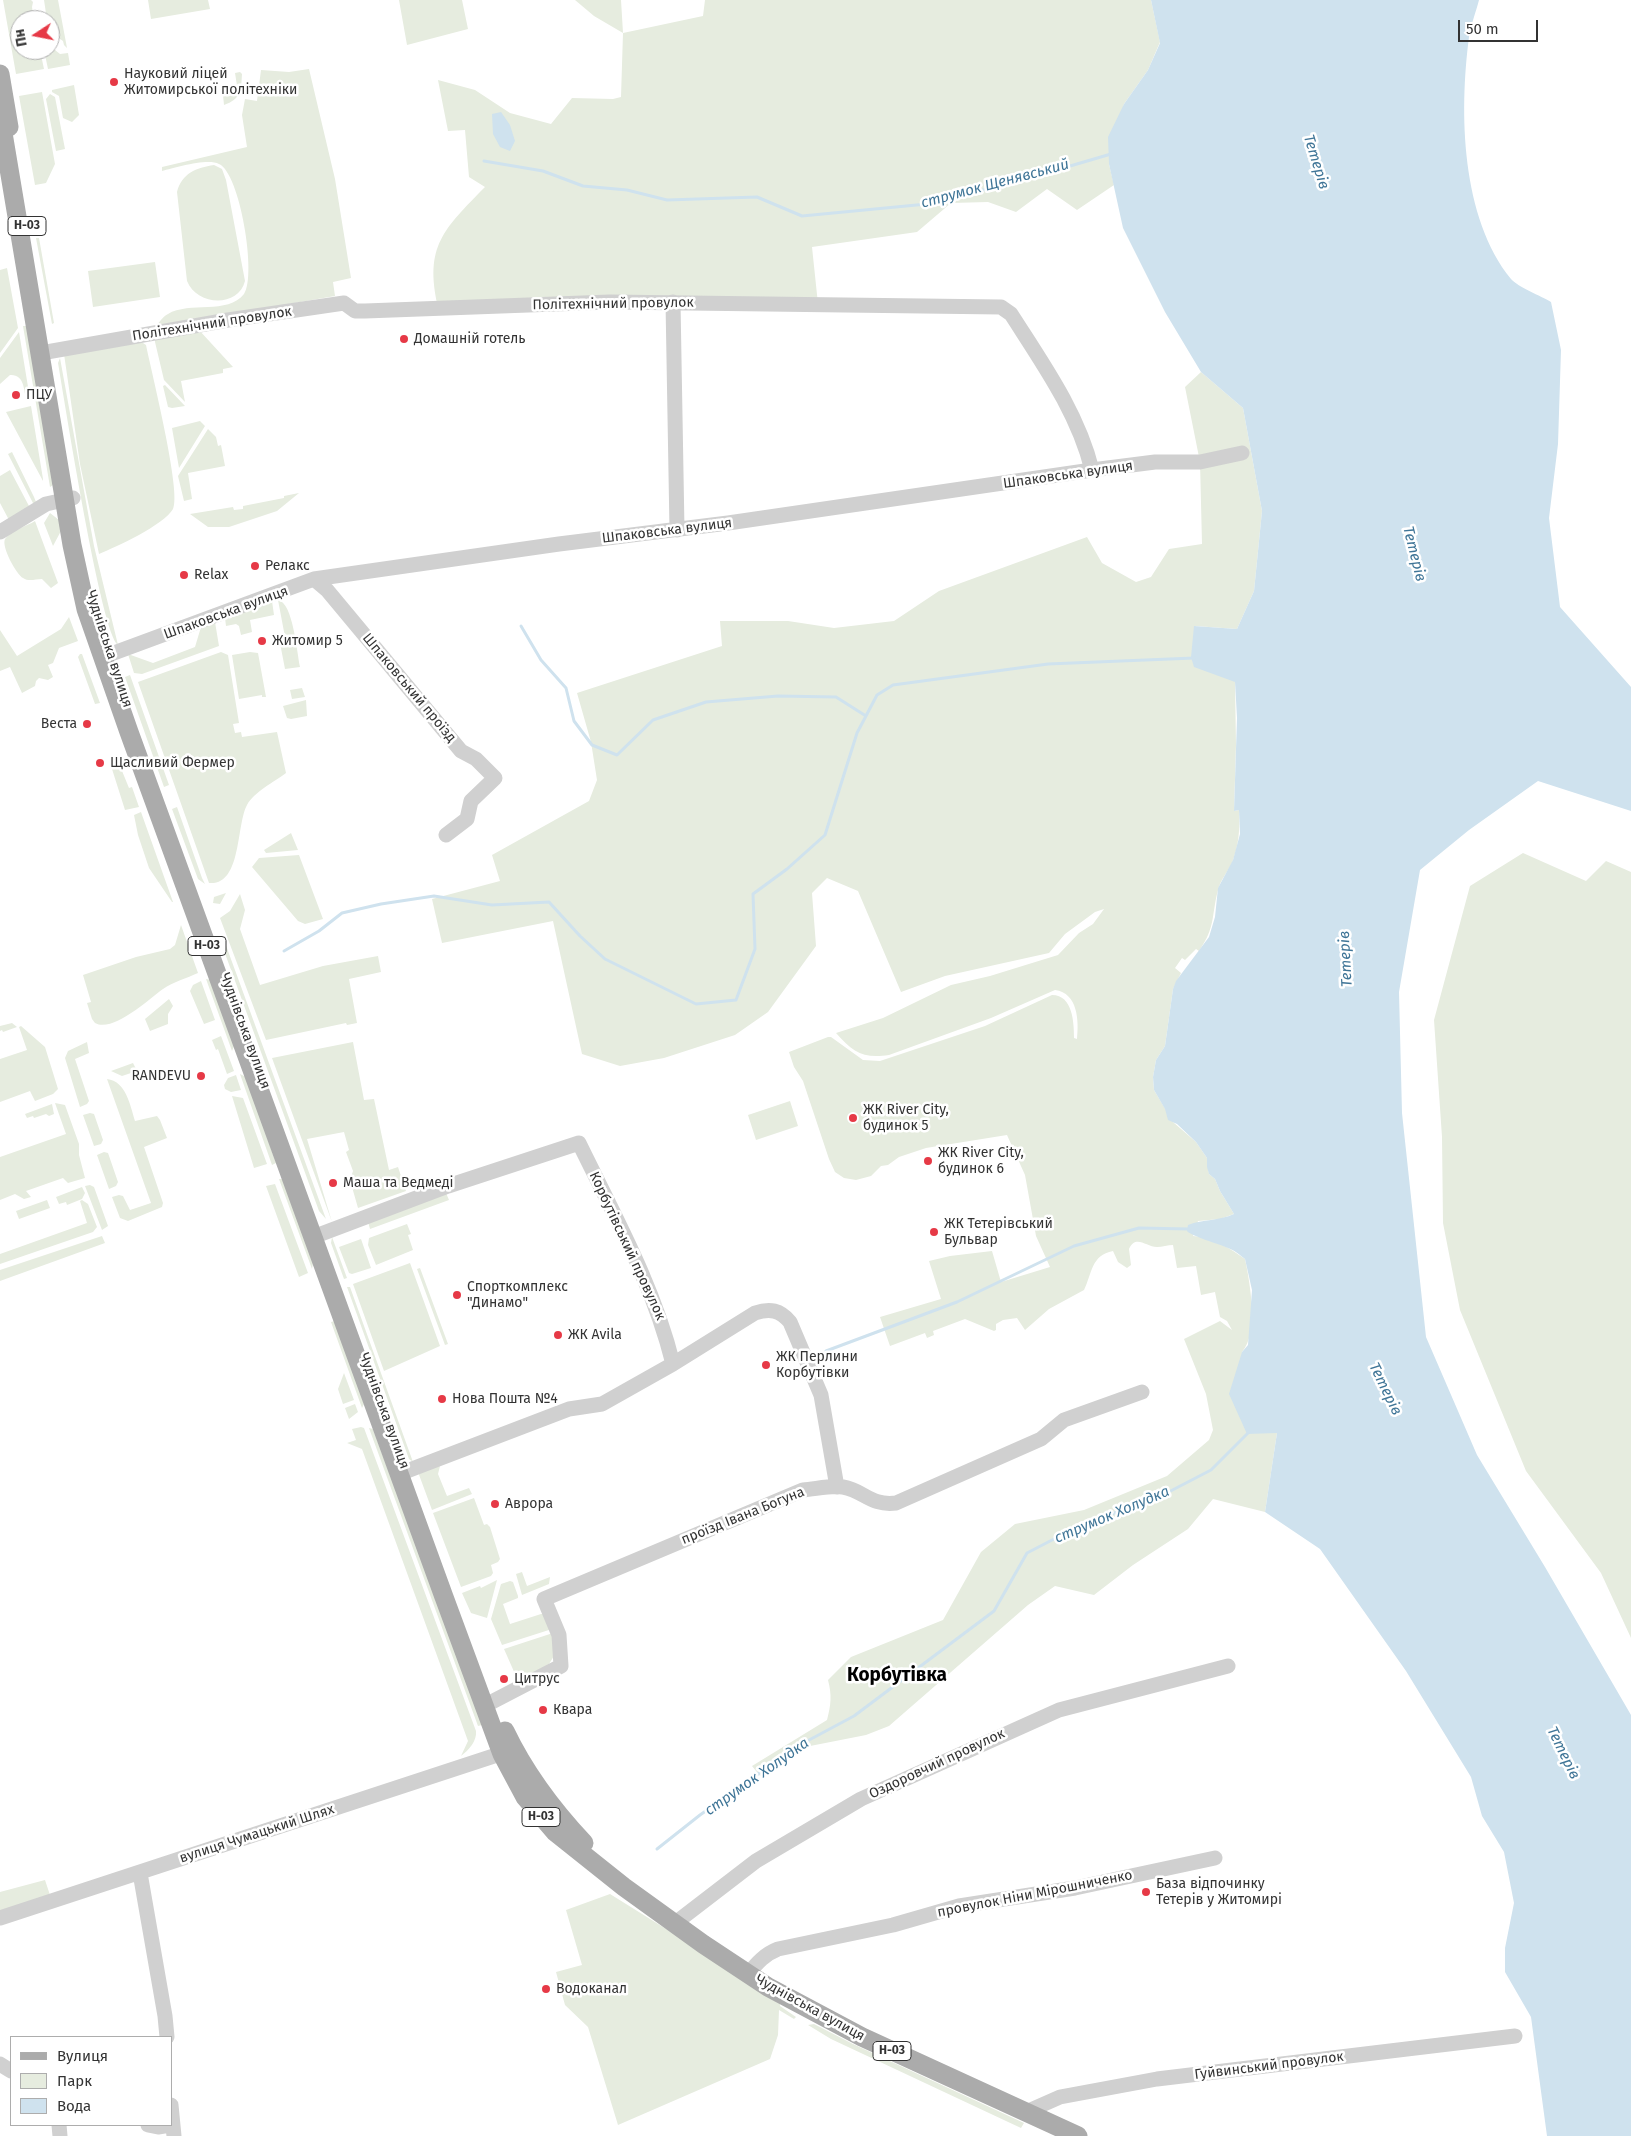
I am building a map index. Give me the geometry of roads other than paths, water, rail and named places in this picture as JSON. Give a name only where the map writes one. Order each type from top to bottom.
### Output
[{"type":"main road","name":"Чуднівська вулиця","points":[[0,74],[69,499],[72,545],[84,600],[317,1235],[402,1473],[488,1704],[508,1751],[517,1785],[555,1832],[674,1924],[748,1974],[862,2037],[1078,2136]]},
{"type":"main road","name":"Чуднівська вулиця","points":[[0,115],[45,352]]},
{"type":"street","name":"Політехнічний провулок","points":[[45,352],[228,320],[344,303],[355,310],[366,311],[610,302],[1001,307],[1011,314],[1056,385],[1086,443],[1092,470]]},
{"type":"street","points":[[673,302],[677,530]]},
{"type":"street","name":"Шпаковська вулиця","points":[[106,656],[314,579],[559,544],[677,530],[1092,470],[1155,462],[1200,462],[1242,454]]},
{"type":"street","points":[[0,532],[46,504],[69,499]]},
{"type":"street","name":"Шпаковський проїзд","points":[[314,579],[327,590],[461,750],[476,758],[495,778],[471,801],[467,819],[446,835]]},
{"type":"street","name":"Корбутівський провулок","points":[[317,1235],[448,1186],[579,1144],[636,1260],[664,1328],[673,1364]]},
{"type":"street","points":[[402,1473],[569,1409],[602,1404],[763,1310],[777,1311],[790,1322],[821,1395],[837,1487]]},
{"type":"street","name":"проїзд Івана Богуна","points":[[488,1704],[561,1666],[559,1634],[544,1599],[803,1490],[837,1487],[856,1491],[876,1503],[896,1502],[1040,1439],[1064,1420],[1142,1392]]},
{"type":"street","name":"Оздоровчий провулок","points":[[674,1924],[756,1861],[861,1799],[903,1779],[1059,1710],[1228,1666]]},
{"type":"street","name":"вулиця Чумацький Шлях","points":[[0,1918],[508,1751]]},
{"type":"street","name":"провулок Ніни Мірошниченко","points":[[748,1974],[761,1959],[778,1949],[893,1925],[959,1906],[1075,1888],[1215,1858]]},
{"type":"street","points":[[140,1873],[167,2036]]},
{"type":"street","name":"Гуйвинський провулок","points":[[1026,2112],[1060,2097],[1157,2079],[1515,2036]]},
{"type":"street","points":[[158,2126],[172,2127]]},
{"type":"water","name":"Тетерів","points":[[1151,0],[1479,0],[1469,37],[1464,98],[1465,131],[1473,195],[1482,226],[1494,254],[1511,279],[1551,302],[1561,350],[1558,444],[1549,518],[1560,607],[1631,687],[1631,811],[1538,781],[1469,830],[1420,870],[1399,992],[1402,1113],[1426,1337],[1477,1455],[1631,1715],[1631,2136],[1547,2136],[1531,2017],[1505,1972],[1505,1948],[1514,1903],[1504,1852],[1482,1816],[1471,1777],[1406,1671],[1320,1549],[1265,1512],[1277,1433],[1247,1434],[1229,1394],[1242,1352],[1248,1345],[1252,1290],[1245,1259],[1230,1249],[1199,1238],[1187,1231],[1188,1225],[1234,1214],[1215,1179],[1209,1174],[1207,1158],[1196,1142],[1177,1124],[1168,1120],[1165,1109],[1154,1090],[1153,1077],[1156,1060],[1165,1046],[1173,989],[1176,981],[1209,937],[1215,917],[1218,888],[1233,860],[1240,834],[1239,810],[1234,811],[1237,718],[1235,682],[1194,667],[1191,657],[1194,626],[1237,629],[1254,591],[1262,511],[1243,408],[1201,372],[1165,312],[1123,228],[1109,164],[1108,137],[1124,104],[1148,70],[1160,43]]},
{"type":"water","points":[[501,112],[510,125],[515,141],[510,151],[500,147],[493,134],[492,114]]},
{"type":"waterway","name":"струмок Щенявський","points":[[484,161],[543,171],[583,186],[627,190],[667,200],[757,197],[802,216],[927,204],[1019,181],[1111,154]]},
{"type":"waterway","points":[[521,626],[541,660],[566,688],[574,721],[592,745],[617,755],[653,720],[706,702],[778,696],[836,697],[866,716]]},
{"type":"waterway","points":[[284,951],[319,931],[342,913],[381,904],[434,896],[492,905],[549,902],[580,936],[605,959],[696,1004],[736,1000],[755,949],[753,894],[787,869],[825,835],[857,733],[877,695],[893,685],[1048,664],[1194,658]]},
{"type":"waterway","points":[[826,1351],[957,1302],[1074,1246],[1139,1228],[1189,1229]]},
{"type":"waterway","name":"струмок Холудка","points":[[657,1849],[700,1815],[796,1747],[854,1716],[994,1611],[1027,1553],[1081,1525],[1159,1497],[1211,1470],[1249,1432]]},
{"type":"place","name":"Науковий ліцей Житомирської політехніки","points":[[114,82]]},
{"type":"place","name":"Домашній готель","points":[[404,339]]},
{"type":"place","name":"ПЦУ","points":[[16,395]]},
{"type":"place","name":"Релакс","points":[[255,566]]},
{"type":"place","name":"Relax","points":[[184,575]]},
{"type":"place","name":"Житомир 5","points":[[262,641]]},
{"type":"place","name":"Веста","points":[[87,724]]},
{"type":"place","name":"Щасливий Фермер","points":[[100,763]]},
{"type":"place","name":"RANDEVU","points":[[201,1076]]},
{"type":"place","name":"ЖК River City, будинок 5","points":[[853,1118]]},
{"type":"place","name":"ЖК River City, будинок 6","points":[[928,1161]]},
{"type":"place","name":"Маша та Ведмеді","points":[[333,1183]]},
{"type":"place","name":"ЖК Тетерівський Бульвар","points":[[934,1232]]},
{"type":"place","name":"Спорткомплекс \"Динамо\"","points":[[457,1295]]},
{"type":"place","name":"ЖК Avila","points":[[558,1335]]},
{"type":"place","name":"ЖК Перлини Корбутівки","points":[[766,1365]]},
{"type":"place","name":"Нова Пошта №4","points":[[442,1399]]},
{"type":"place","name":"Аврора","points":[[495,1504]]},
{"type":"place","name":"Цитрус","points":[[504,1679]]},
{"type":"place","name":"Квара","points":[[543,1710]]},
{"type":"place","name":"База відпочинку Тетерів у Житомирі","points":[[1146,1892]]},
{"type":"place","name":"Водоканал","points":[[546,1989]]},
{"type":"district","name":"Корбутівка","points":[[897,1676]]}]
